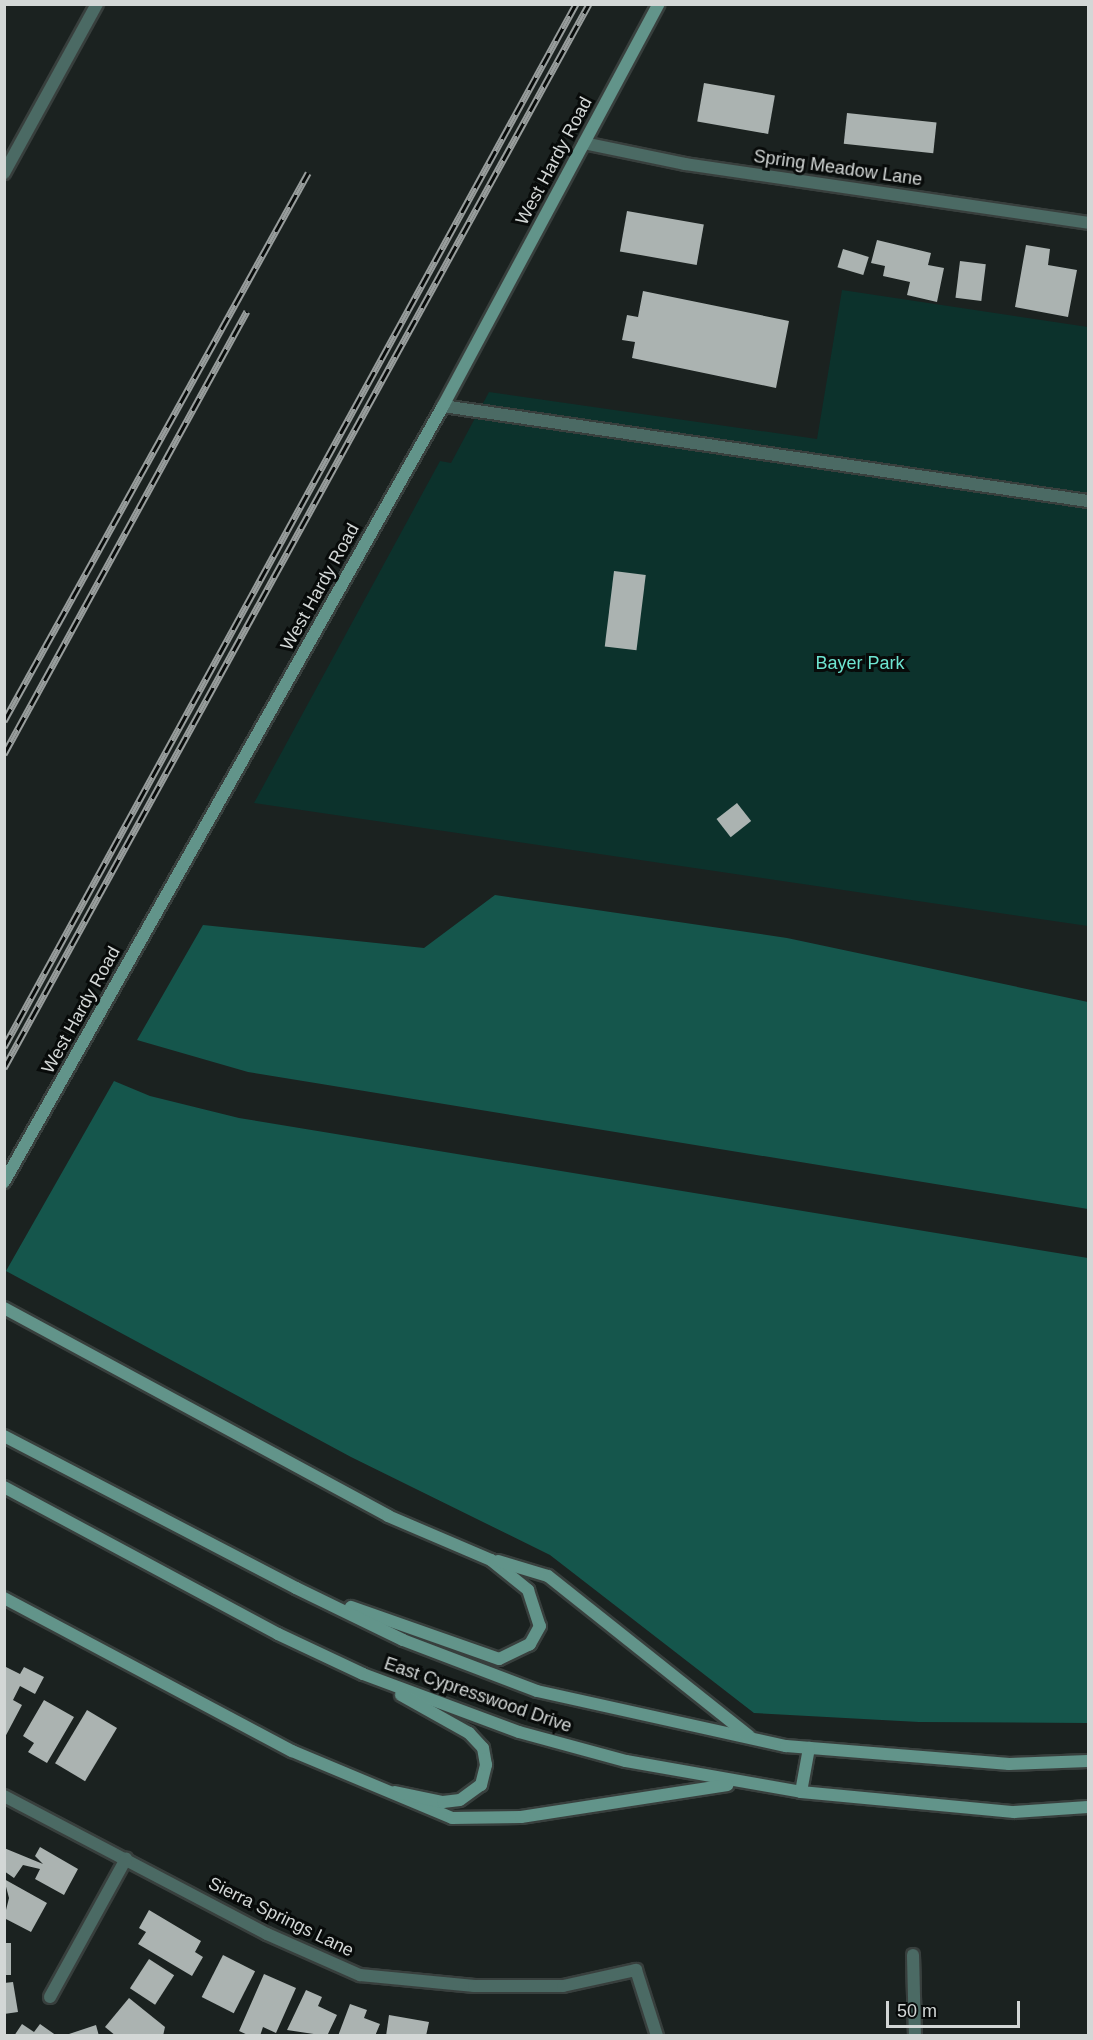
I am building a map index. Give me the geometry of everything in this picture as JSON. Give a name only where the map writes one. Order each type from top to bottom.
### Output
[{"type":"main road","name":"West Hardy Road","points":[[4,1182],[443,406],[659,4]]},
{"type":"main road","points":[[4,1308],[388,1516],[491,1560],[525,1565],[548,1576],[722,1720],[757,1740]]},
{"type":"main road","name":"East Cypresswood Drive","points":[[6,1437],[296,1588],[403,1640],[537,1690],[757,1740],[809,1748],[1009,1764],[1089,1761]]},
{"type":"main road","name":"East Cypresswood Drive","points":[[4,1487],[363,1674],[519,1732],[742,1784],[801,1792],[1014,1812],[1089,1807]]},
{"type":"main road","points":[[296,1588],[499,1659],[530,1644],[540,1626],[528,1590],[491,1560]]},
{"type":"main road","points":[[4,1598],[187,1699],[426,1811],[483,1821],[742,1784]]},
{"type":"main road","points":[[363,1674],[469,1733],[485,1757],[480,1785],[460,1800],[443,1802],[369,1786]]},
{"type":"main road","points":[[801,1792],[809,1748]]},
{"type":"street","points":[[4,173],[97,4]]},
{"type":"street","name":"Spring Meadow Lane","points":[[584,143],[685,164],[1089,223]]},
{"type":"street","points":[[443,406],[1089,501]]},
{"type":"street","name":"Sierra Springs Lane","points":[[4,1796],[267,1934],[360,1975],[474,1986],[563,1986],[636,1970],[657,2036]]},
{"type":"street","points":[[50,1997],[126,1860]]},
{"type":"street","points":[[913,1955],[915,2036]]},
{"type":"green space","name":"Bayer Park","points":[[842,290],[1088,327],[1088,926],[254,803],[440,461],[451,463],[489,392],[817,439]]},
{"type":"green space","points":[[495,895],[787,938],[1088,1002],[1088,1209],[248,1072],[137,1040],[203,925],[424,948]]},
{"type":"green space","points":[[114,1081],[150,1096],[239,1118],[1088,1258],[1088,1723],[919,1722],[754,1713],[550,1555],[351,1457],[6,1271]]},
{"type":"building","points":[[704,83],[775,96],[768,134],[697,121]]},
{"type":"building","points":[[847,113],[937,122],[933,153],[844,144]]},
{"type":"building","points":[[627,211],[704,225],[697,265],[620,251]]},
{"type":"building","points":[[877,240],[931,253],[928,265],[944,268],[937,302],[907,295],[910,282],[883,276],[885,266],[871,263]]},
{"type":"building","points":[[1026,245],[1050,249],[1048,265],[1077,270],[1068,317],[1015,307]]},
{"type":"building","points":[[843,249],[869,257],[863,275],[837,267]]},
{"type":"building","points":[[960,261],[986,264],[981,301],[955,298]]},
{"type":"building","points":[[643,291],[789,321],[776,388],[632,358],[635,342],[622,340],[627,315],[638,317]]},
{"type":"building","points":[[614,571],[646,575],[636,650],[605,646]]},
{"type":"building","points":[[737,803],[751,821],[731,837],[717,819]]},
{"type":"building","points":[[6,1667],[20,1674],[24,1667],[44,1677],[35,1694],[20,1686],[13,1700],[22,1705],[4,1739]]},
{"type":"building","points":[[44,1700],[74,1717],[47,1763],[28,1752],[34,1743],[23,1736]]},
{"type":"building","points":[[87,1710],[117,1728],[85,1781],[55,1763]]},
{"type":"building","points":[[40,1847],[78,1869],[64,1895],[35,1879],[40,1869],[23,1865],[14,1878],[4,1871],[4,1848],[43,1864],[35,1856]]},
{"type":"building","points":[[4,1879],[47,1903],[31,1932],[4,1918],[9,1898]]},
{"type":"building","points":[[149,1910],[201,1941],[195,1952],[203,1957],[192,1976],[138,1944],[146,1932],[139,1928]]},
{"type":"building","points":[[4,1943],[11,1943],[11,1975],[4,1975]]},
{"type":"building","points":[[223,1955],[255,1971],[234,2013],[202,1997]]},
{"type":"building","points":[[149,1959],[174,1975],[155,2005],[130,1988]]},
{"type":"building","points":[[264,1974],[296,1988],[276,2033],[263,2027],[260,2036],[250,2036],[239,2031]]},
{"type":"building","points":[[13,1982],[18,2012],[4,2014],[4,1983]]},
{"type":"building","points":[[306,1990],[322,1997],[318,2006],[337,2015],[327,2036],[287,2030]]},
{"type":"building","points":[[129,1998],[165,2027],[163,2036],[116,2036],[105,2027]]},
{"type":"building","points":[[350,2004],[367,2010],[364,2018],[380,2024],[375,2036],[338,2036]]},
{"type":"building","points":[[389,2015],[429,2022],[426,2036],[386,2036]]},
{"type":"building","points":[[22,2024],[34,2032],[40,2024],[57,2036],[14,2036]]},
{"type":"building","points":[[96,2025],[99,2036],[66,2036],[66,2035]]},
{"type":"railway","points":[[4,1047],[576,4]]},
{"type":"railway","points":[[4,1068],[589,4]]},
{"type":"railway","points":[[4,721],[308,173]]},
{"type":"railway","points":[[4,754],[247,311]]}]
